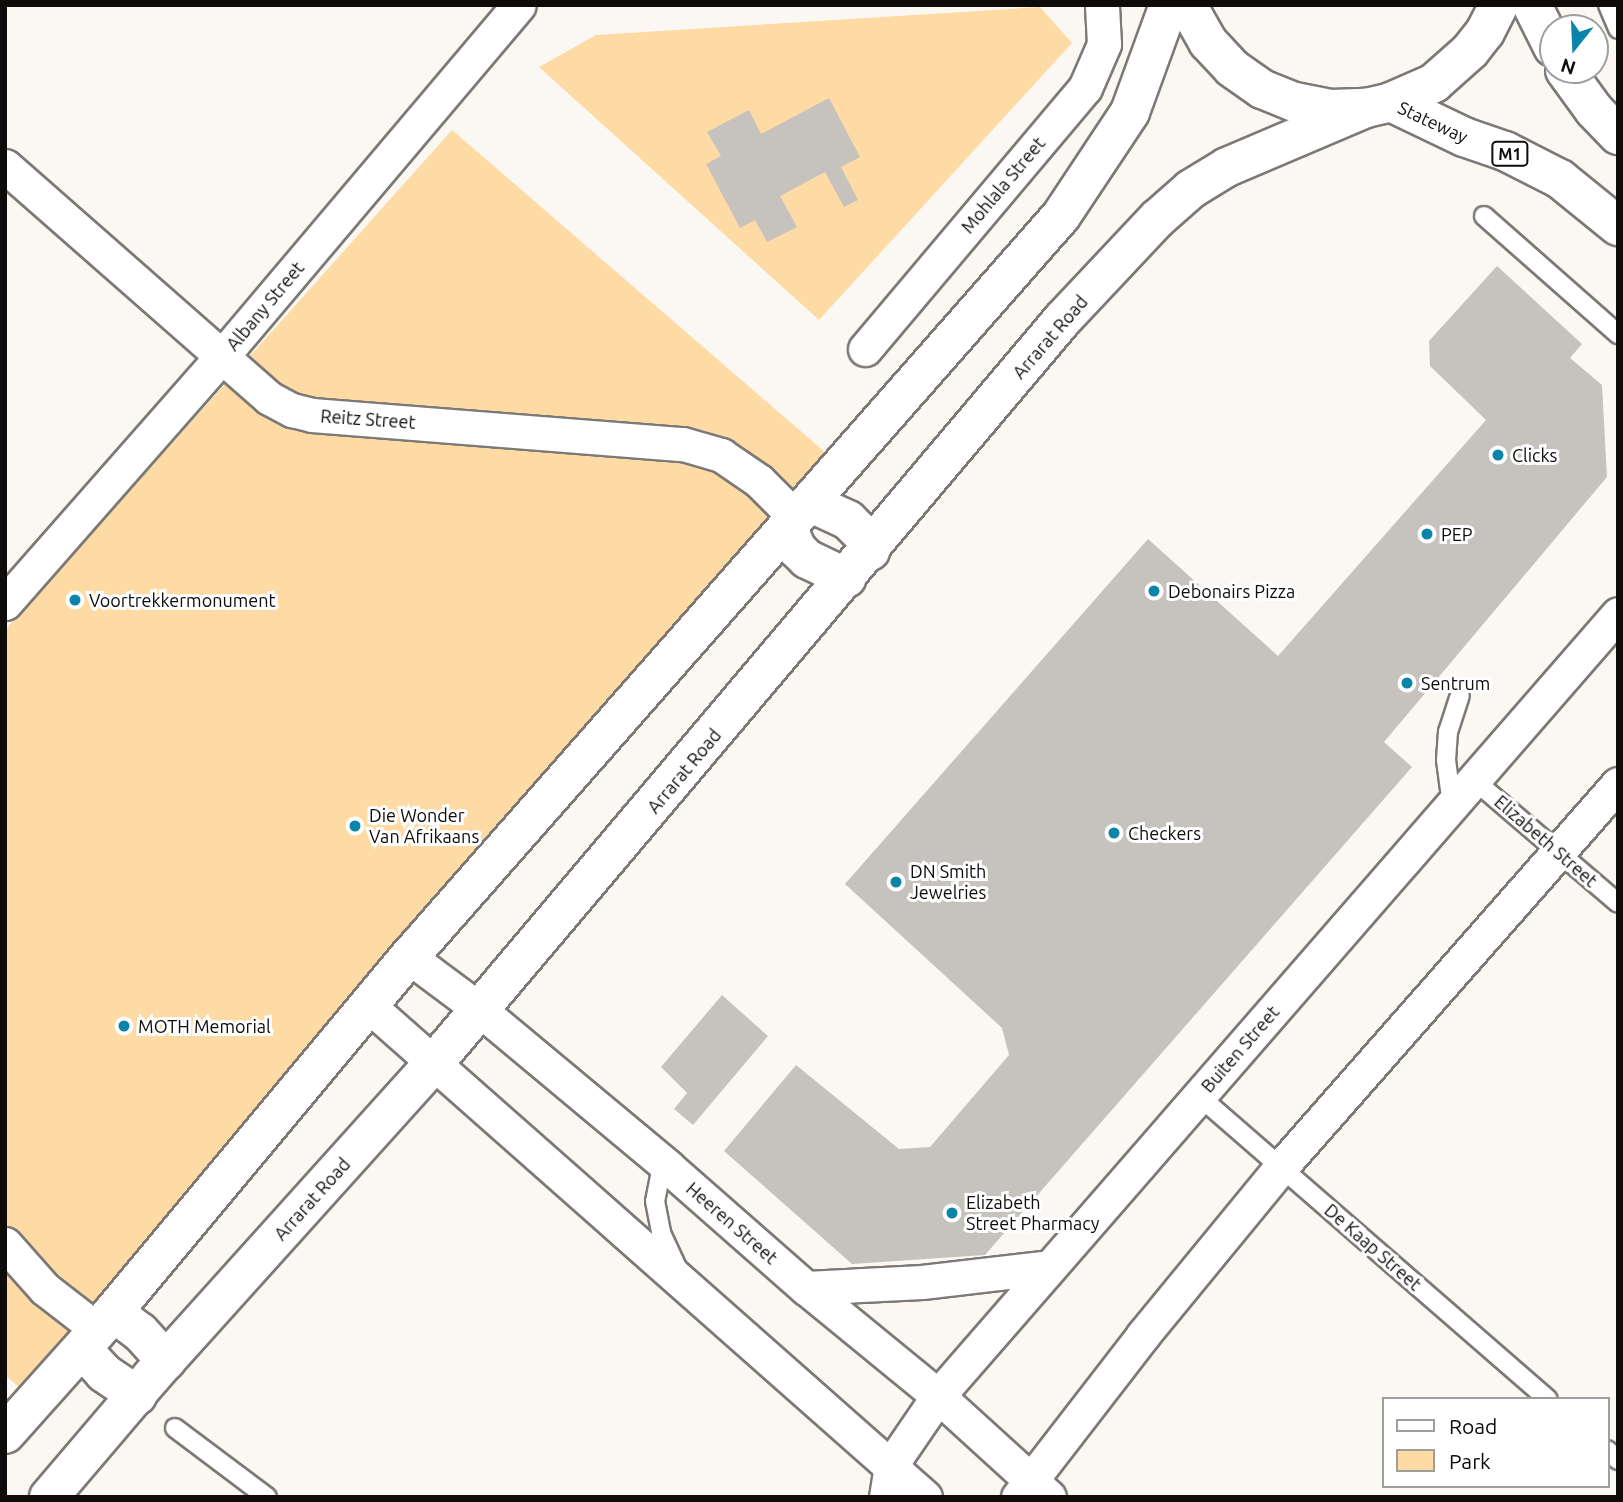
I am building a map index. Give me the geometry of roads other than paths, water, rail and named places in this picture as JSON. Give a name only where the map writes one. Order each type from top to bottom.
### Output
[{"type":"street","name":"Albany Street","points":[[5,603],[223,355],[519,5]]},
{"type":"street","name":"Mohlala Street","points":[[865,349],[1085,88],[1104,44],[1102,5]]},
{"type":"street","points":[[5,1434],[97,1330],[409,957],[1061,216],[1130,112],[1169,5]]},
{"type":"street","name":"M1","points":[[1187,5],[1208,42],[1232,68],[1262,89],[1295,102],[1330,109],[1378,105],[1424,89],[1454,68],[1485,32],[1499,5]]},
{"type":"street","points":[[1575,84],[1594,110],[1618,135]]},
{"type":"street","name":"Stateway","points":[[1378,105],[1560,179],[1618,226]]},
{"type":"street","name":"Arrarat Road","points":[[49,1497],[166,1361],[435,1062],[858,565],[1062,320],[1157,219],[1191,189],[1227,167],[1378,105]]},
{"type":"street","name":"Reitz Street","points":[[5,166],[269,398],[292,410],[312,415],[661,441],[704,449],[721,455],[759,481],[798,516]]},
{"type":"street","points":[[798,516],[848,520],[864,537],[858,565],[807,559],[797,549],[798,516]]},
{"type":"street","name":"Buiten Street","points":[[888,1481],[938,1396],[1618,614]]},
{"type":"street","points":[[1032,1491],[1281,1167],[1618,783]]},
{"type":"street","name":"Heeren Street","points":[[409,957],[480,1010],[667,1166],[806,1288],[938,1396],[1032,1491]]},
{"type":"street","points":[[368,1005],[684,1284],[888,1481],[925,1497]]},
{"type":"street","points":[[5,1244],[45,1289],[97,1330],[141,1332],[166,1361]]},
{"type":"street","points":[[806,1288],[935,1281],[1049,1267]]},
{"type":"street","points":[[97,1330],[104,1373],[136,1395]]},
{"type":"lane","points":[[1608,5],[1618,29]]},
{"type":"lane","points":[[1484,216],[1616,330]]},
{"type":"lane","points":[[1452,805],[1446,760],[1448,732],[1460,696]]},
{"type":"lane","name":"Elizabeth Street","points":[[1474,780],[1618,903]]},
{"type":"lane","name":"De Kaap Street","points":[[1199,1096],[1546,1397]]},
{"type":"lane","points":[[667,1166],[656,1189],[656,1217],[684,1284]]},
{"type":"lane","points":[[175,1428],[267,1497]]},
{"type":"place","name":"Clicks","points":[[1498,455]]},
{"type":"place","name":"PEP","points":[[1427,534]]},
{"type":"place","name":"Debonairs Pizza","points":[[1154,591]]},
{"type":"place","name":"Voortrekkermonument","points":[[75,600]]},
{"type":"place","name":"Sentrum","points":[[1407,683]]},
{"type":"place","name":"Die Wonder Van Afrikaans","points":[[355,826]]},
{"type":"place","name":"Checkers","points":[[1114,833]]},
{"type":"place","name":"DN Smith Jewelries","points":[[896,882]]},
{"type":"place","name":"MOTH Memorial","points":[[124,1026]]},
{"type":"place","name":"Elizabeth Street Pharmacy","points":[[952,1213]]}]
